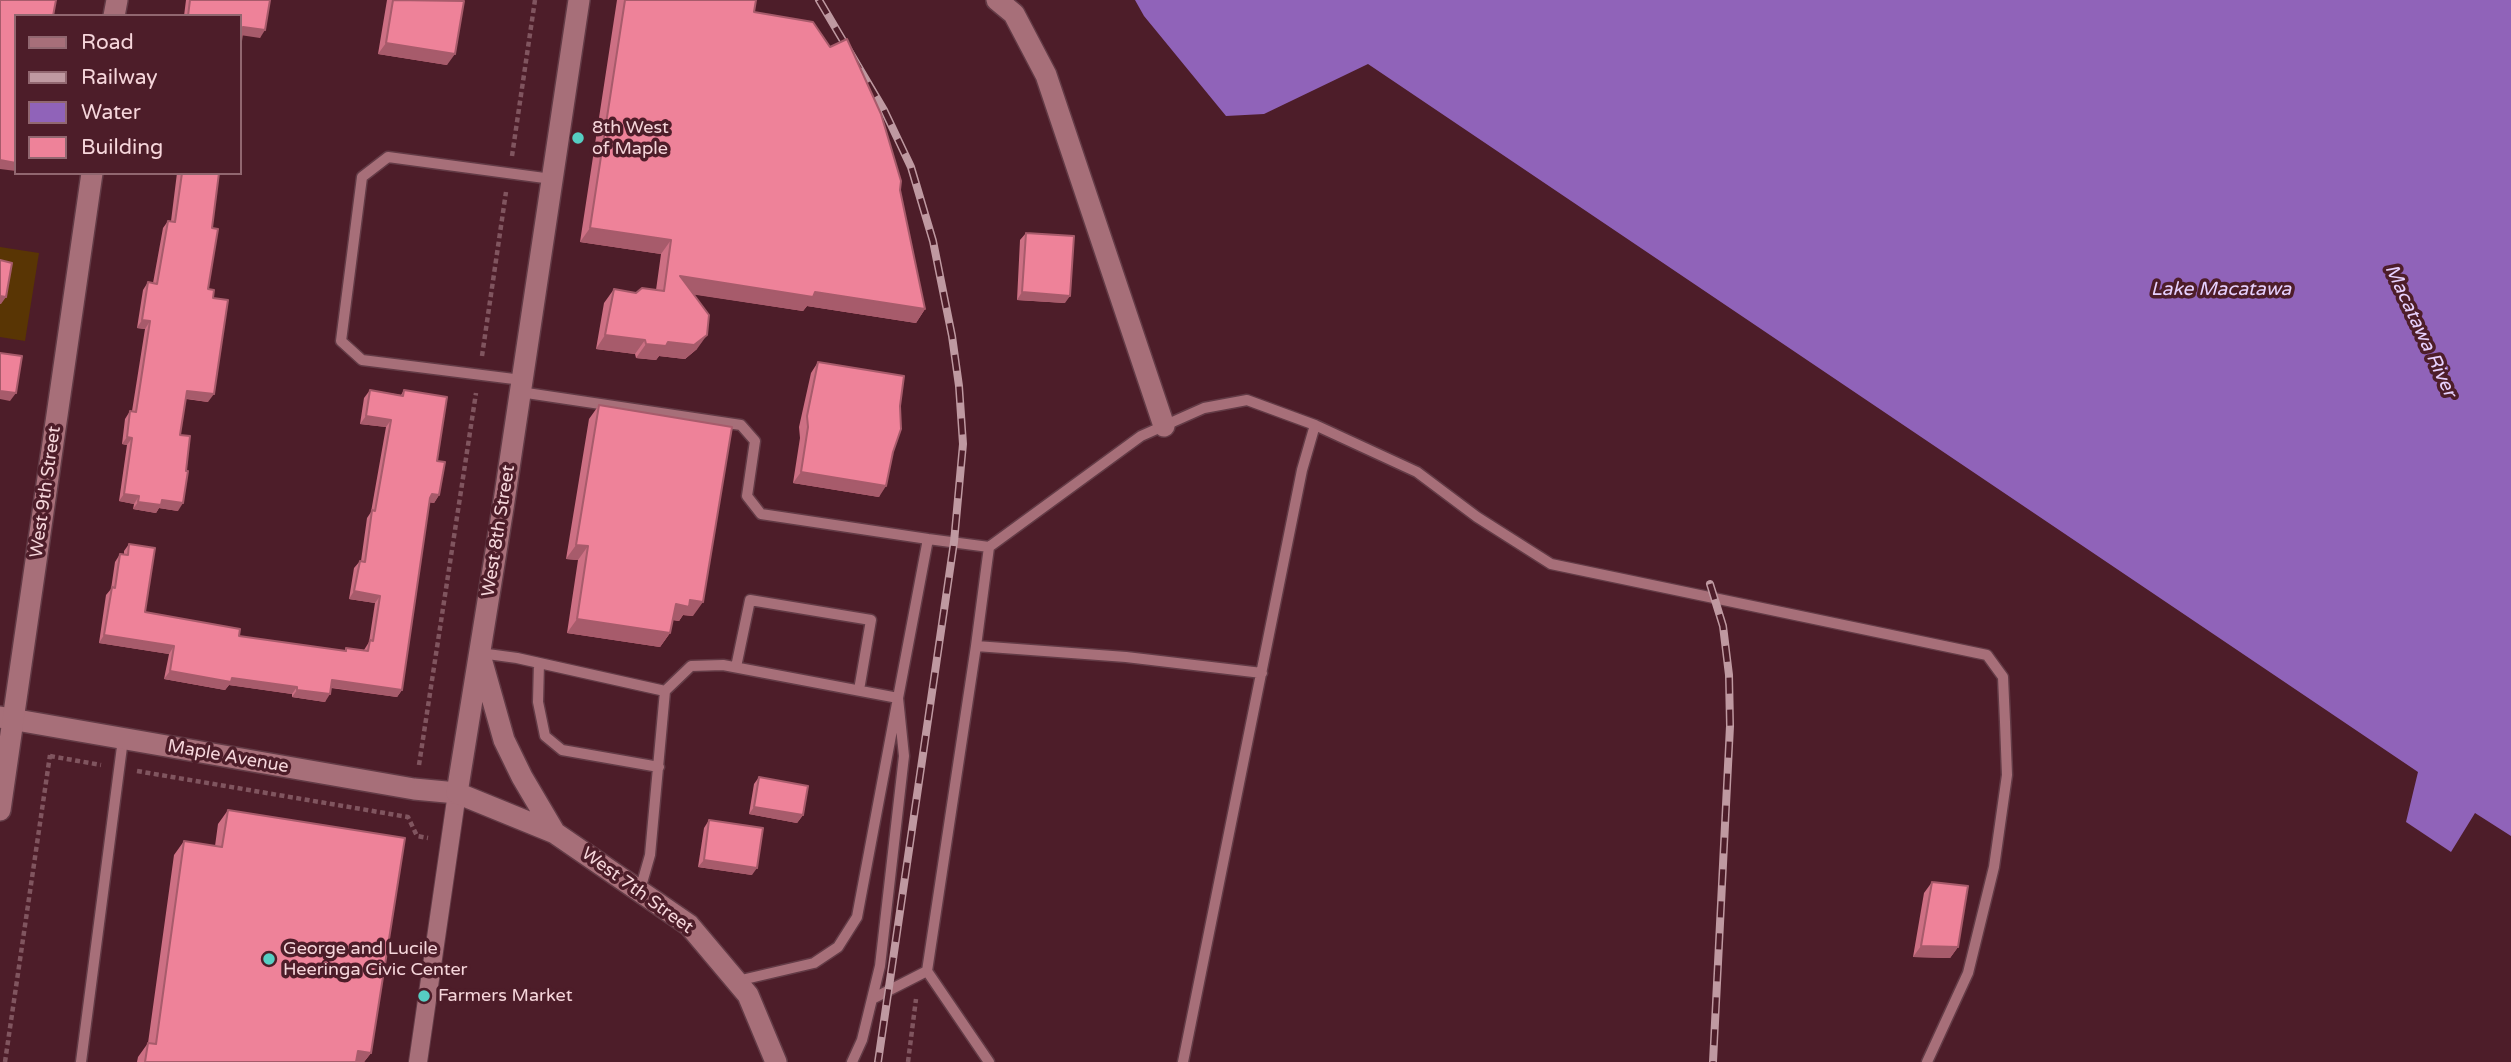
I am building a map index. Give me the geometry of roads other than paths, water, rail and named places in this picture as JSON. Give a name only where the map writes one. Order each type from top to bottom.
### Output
[{"type":"street","name":"West 8th Street","points":[[418,1062],[579,0]]},
{"type":"street","points":[[997,0],[1014,14],[1046,75],[1164,426]]},
{"type":"street","name":"West 9th Street","points":[[0,810],[6,719],[92,175]]},
{"type":"street","name":"West 7th Street","points":[[480,653],[504,740],[555,833]]},
{"type":"street","name":"Maple Avenue","points":[[6,719],[414,789],[457,793]]},
{"type":"street","name":"West 7th Street","points":[[457,793],[555,833],[689,925],[748,995],[776,1062]]},
{"type":"lane","points":[[552,179],[388,157],[362,177],[341,341],[362,360],[479,375],[521,386],[741,425],[755,441],[747,496],[761,514],[989,547],[1141,436],[1204,408],[1247,400],[1315,425],[1417,472],[1477,517],[1551,564],[1987,655],[2003,677],[2007,775],[1994,867],[1968,973],[1927,1062]]},
{"type":"lane","points":[[1184,1062],[1302,470],[1315,425]]},
{"type":"lane","points":[[737,981],[814,963],[838,947],[857,917],[928,539]]},
{"type":"lane","points":[[989,547],[976,646],[923,972],[989,1062]]},
{"type":"lane","points":[[736,667],[750,600],[870,620],[859,690]]},
{"type":"lane","points":[[976,646],[1126,657],[1262,673]]},
{"type":"lane","points":[[480,653],[665,691]]},
{"type":"lane","points":[[539,663],[538,702],[545,736],[562,750],[659,767]]},
{"type":"lane","points":[[640,890],[650,855],[665,691],[691,666],[736,667],[898,698]]},
{"type":"lane","points":[[852,1062],[862,1040],[880,966],[904,756],[898,698]]},
{"type":"lane","points":[[81,1062],[123,739]]},
{"type":"lane","points":[[872,999],[923,972]]},
{"type":"water","name":"Lake Macatawa","points":[[1135,0],[2511,0],[2511,836],[2475,813],[2451,852],[2406,822],[2418,772],[1368,64],[1264,114],[1226,116],[1144,16]]},
{"type":"railway","points":[[819,0],[884,110],[911,167],[933,241],[952,336],[963,444],[954,542],[878,1062]]},
{"type":"railway","points":[[1710,584],[1723,626],[1729,675],[1730,726],[1713,1062]]},
{"type":"place","name":"8th West of Maple","points":[[578,138]]},
{"type":"place","name":"George and Lucile Heeringa Civic Center","points":[[269,959]]},
{"type":"place","name":"Farmers Market","points":[[424,996]]},
{"type":"water label","name":"Macatawa River","points":[[2420,331]]}]
